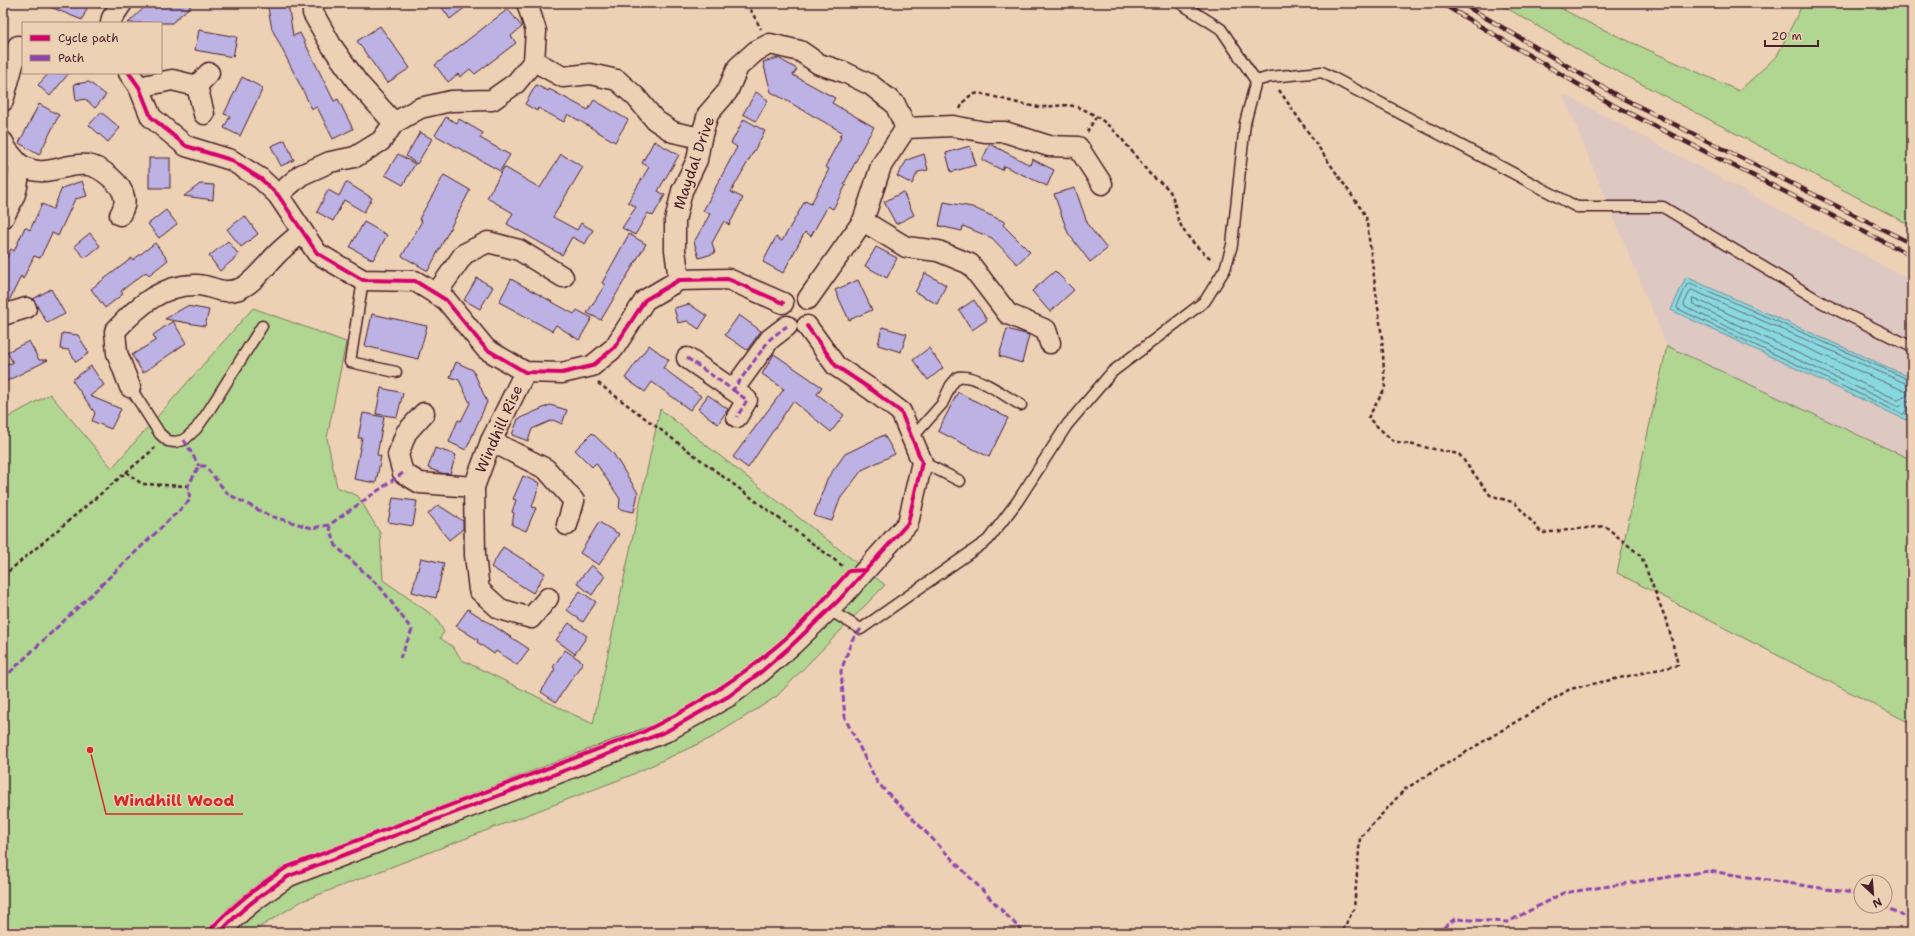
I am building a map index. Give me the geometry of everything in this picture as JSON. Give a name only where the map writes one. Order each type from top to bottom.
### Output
[{"type":"street","points":[[111,22],[112,18],[122,3]]},
{"type":"street","points":[[313,3],[313,13],[331,45],[358,83],[394,123]]},
{"type":"street","points":[[278,195],[300,175],[330,162],[355,157],[381,141],[394,123],[420,108],[451,101],[492,100],[516,83],[534,61],[536,31],[527,3]]},
{"type":"street","points":[[3,101],[15,44]]},
{"type":"street","points":[[770,44],[800,51],[819,64],[844,72],[871,85],[894,104],[906,128]]},
{"type":"street","name":"Maydal Drive","points":[[679,280],[675,250],[675,221],[682,191],[697,160],[701,138],[708,114],[727,92],[738,67],[756,51],[770,44]]},
{"type":"street","points":[[534,61],[563,77],[590,74],[617,80],[636,97],[654,120],[673,132],[701,138]]},
{"type":"street","points":[[204,114],[203,79],[134,80],[151,117],[186,146],[231,160],[261,178],[278,195],[317,253],[363,280],[415,281],[446,300],[486,349],[525,372],[562,373],[592,366],[614,348],[645,300],[679,280],[728,279],[782,303]]},
{"type":"street","points":[[906,128],[953,126],[984,132],[1005,132],[1049,146],[1078,147],[1102,184]]},
{"type":"street","points":[[808,299],[863,221],[881,166],[906,128]]},
{"type":"street","points":[[3,142],[19,164],[28,170],[36,172],[90,165],[101,171],[120,188],[124,196],[125,204],[120,215]]},
{"type":"street","points":[[3,218],[19,186],[19,164]]},
{"type":"street","points":[[863,221],[906,247],[938,251],[970,264],[1008,314],[1046,330],[1050,343]]},
{"type":"street","points":[[130,387],[117,353],[116,331],[128,318],[151,298],[177,286],[199,285],[220,292],[240,289],[259,274],[277,254],[302,232]]},
{"type":"street","points":[[436,294],[464,254],[488,242],[519,250],[563,277]]},
{"type":"street","points":[[792,296],[803,296],[811,303],[814,313],[813,318],[807,326],[797,330],[787,326],[780,318],[780,307],[782,303],[792,296]]},
{"type":"street","points":[[3,315],[26,308]]},
{"type":"street","points":[[733,390],[770,339],[787,326]]},
{"type":"street","points":[[220,933],[230,921],[257,897],[289,876],[665,732],[729,696],[761,672],[829,610],[857,570],[908,523],[922,462],[901,412],[872,390],[836,366],[807,326]]},
{"type":"street","points":[[687,358],[747,400],[737,417]]},
{"type":"street","name":"Windhill Rise","points":[[525,372],[491,441],[474,487],[475,555],[479,590],[500,609],[531,618],[548,598]]},
{"type":"street","points":[[424,413],[406,433],[398,455],[403,473],[420,483],[474,487]]},
{"type":"street","points":[[491,441],[546,469],[574,501],[567,525]]},
{"type":"lane","points":[[829,610],[861,629],[988,540],[1017,502],[1067,425],[1112,372],[1206,301],[1225,269],[1232,245],[1245,123],[1256,81],[1221,29],[1180,3]]},
{"type":"lane","points":[[1256,81],[1270,77],[1322,72],[1577,207],[1664,207],[1823,303],[1912,347]]},
{"type":"lane","points":[[363,280],[350,362],[396,372]]},
{"type":"lane","points":[[130,387],[160,434],[166,439],[175,442],[184,440],[196,429],[262,326]]},
{"type":"lane","points":[[912,438],[942,404],[951,385],[958,377],[966,376],[977,379],[1021,405]]},
{"type":"lane","points":[[922,462],[960,481]]},
{"type":"path","points":[[747,3],[770,44]]},
{"type":"path","points":[[1270,77],[1366,216],[1382,338],[1385,388],[1368,418],[1393,440],[1459,454],[1490,495],[1515,503],[1542,533],[1605,526],[1641,556],[1668,625],[1678,666],[1570,689],[1405,789],[1360,838],[1354,910],[1341,933]]},
{"type":"path","points":[[582,369],[610,394],[857,570]]},
{"type":"path","points":[[3,576],[166,439]]},
{"type":"path","points":[[126,472],[142,484],[188,486]]},
{"type":"shaded area","points":[[1562,93],[1912,281],[1912,460],[1667,346]]},
{"type":"green space","points":[[1498,3],[1551,3],[1589,23],[1739,91],[1777,56],[1803,3],[1912,3],[1912,226],[1592,58]]},
{"type":"green space","points":[[253,308],[346,342],[327,438],[337,487],[358,496],[380,533],[383,580],[435,617],[444,632],[440,638],[452,646],[462,660],[593,724],[660,409],[885,585],[776,697],[711,738],[629,776],[302,901],[250,933],[3,933],[3,548],[8,545],[3,490],[3,420],[50,394],[112,468]]},
{"type":"green space","points":[[1667,346],[1912,460],[1912,724],[1617,573]]},
{"type":"water","points":[[1686,277],[1912,378],[1912,407],[1906,420],[1671,310]]},
{"type":"building","points":[[41,3],[89,3],[82,20]]},
{"type":"building","points":[[149,3],[194,3],[172,23],[129,22]]},
{"type":"building","points":[[267,3],[288,3],[293,36],[300,33],[334,101],[338,99],[353,129],[333,139],[317,107],[312,109],[272,29]]},
{"type":"building","points":[[439,3],[471,3],[450,19]]},
{"type":"building","points":[[508,9],[522,27],[511,36],[516,43],[475,74],[470,69],[460,77],[458,74],[448,82],[435,65]]},
{"type":"building","points":[[380,26],[410,68],[387,83],[357,41]]},
{"type":"building","points":[[199,30],[237,37],[233,57],[195,50]]},
{"type":"building","points":[[778,58],[797,69],[793,75],[835,98],[832,103],[874,127],[858,155],[844,184],[846,185],[833,209],[828,206],[811,236],[805,232],[783,273],[763,262],[776,237],[782,241],[805,201],[811,204],[829,169],[825,167],[841,137],[839,136],[842,132],[771,92],[763,62]]},
{"type":"building","points":[[48,74],[68,74],[50,96],[38,85]]},
{"type":"building","points":[[242,77],[263,88],[240,136],[224,128],[230,116],[224,114]]},
{"type":"building","points":[[89,82],[106,95],[95,108],[85,99],[76,101],[74,84]]},
{"type":"building","points":[[536,85],[548,91],[549,89],[588,110],[594,100],[628,120],[615,142],[568,114],[564,122],[538,108],[537,111],[525,104]]},
{"type":"building","points":[[756,92],[768,100],[756,121],[743,114]]},
{"type":"building","points":[[39,104],[59,115],[39,155],[19,143]]},
{"type":"building","points":[[101,112],[120,128],[108,142],[89,125]]},
{"type":"building","points":[[446,117],[457,123],[459,119],[483,133],[480,138],[510,155],[500,171],[435,135]]},
{"type":"building","points":[[744,119],[765,131],[731,192],[743,198],[729,225],[724,221],[712,243],[715,253],[699,258],[694,242],[710,214],[703,211],[737,147],[731,143]]},
{"type":"building","points":[[420,132],[432,139],[417,164],[406,156]]},
{"type":"building","points":[[285,140],[294,160],[281,166],[271,146]]},
{"type":"building","points":[[654,141],[679,155],[658,191],[665,195],[653,216],[648,213],[635,235],[622,228],[636,207],[628,202],[649,167],[642,163]]},
{"type":"building","points":[[990,144],[1030,165],[1032,159],[1054,170],[1047,186],[1004,166],[1002,170],[982,160]]},
{"type":"building","points":[[970,146],[976,165],[951,172],[946,153]]},
{"type":"building","points":[[398,154],[415,164],[403,185],[385,175]]},
{"type":"building","points":[[561,154],[583,167],[553,217],[577,230],[581,223],[593,230],[585,244],[572,237],[562,255],[507,224],[513,213],[487,198],[504,167],[540,188]]},
{"type":"building","points":[[924,154],[928,170],[918,172],[912,184],[897,176],[907,160]]},
{"type":"building","points":[[149,158],[170,158],[170,188],[149,188]]},
{"type":"building","points":[[444,175],[470,190],[428,271],[402,256],[422,221],[419,219]]},
{"type":"building","points":[[82,181],[87,196],[75,199],[58,236],[52,233],[40,258],[34,256],[23,279],[21,276],[9,301],[3,303],[3,265],[11,249],[14,251],[25,227],[30,230],[42,204],[53,209],[62,188]]},
{"type":"building","points":[[346,182],[372,198],[364,212],[344,200],[333,221],[317,212],[328,190],[339,196]]},
{"type":"building","points":[[200,184],[214,185],[213,200],[184,196]]},
{"type":"building","points":[[1075,188],[1088,225],[1107,249],[1090,262],[1068,233],[1054,194]]},
{"type":"building","points":[[903,192],[914,215],[896,224],[884,202]]},
{"type":"building","points":[[944,202],[972,207],[1005,222],[1003,225],[1030,252],[1017,264],[992,238],[963,226],[962,231],[939,226]]},
{"type":"building","points":[[166,210],[177,224],[159,238],[148,224]]},
{"type":"building","points":[[245,216],[258,234],[241,247],[227,229]]},
{"type":"building","points":[[364,222],[387,235],[373,260],[350,247]]},
{"type":"building","points":[[90,233],[100,246],[85,258],[74,246]]},
{"type":"building","points":[[629,234],[646,244],[601,320],[587,313],[605,285],[602,283]]},
{"type":"building","points":[[228,241],[239,255],[220,271],[209,256]]},
{"type":"building","points":[[155,243],[168,260],[149,275],[146,272],[121,291],[123,294],[105,308],[91,289],[132,258],[133,260]]},
{"type":"building","points":[[876,247],[897,258],[887,278],[865,266]]},
{"type":"building","points":[[1055,271],[1074,290],[1050,312],[1032,291]]},
{"type":"building","points":[[925,273],[946,285],[937,304],[915,292]]},
{"type":"building","points":[[477,278],[493,287],[480,309],[464,300]]},
{"type":"building","points":[[511,279],[574,314],[577,310],[592,318],[579,340],[556,325],[552,331],[499,302]]},
{"type":"building","points":[[858,280],[872,310],[849,320],[835,290]]},
{"type":"building","points":[[51,289],[65,314],[47,323],[33,299]]},
{"type":"building","points":[[974,300],[987,320],[972,330],[959,310]]},
{"type":"building","points":[[689,304],[707,316],[699,329],[687,321],[678,323],[674,308]]},
{"type":"building","points":[[187,306],[209,310],[205,326],[165,319]]},
{"type":"building","points":[[372,314],[427,326],[418,359],[365,346]]},
{"type":"building","points":[[739,315],[761,331],[747,350],[725,335]]},
{"type":"building","points":[[173,321],[186,343],[143,373],[132,355],[156,340],[153,335]]},
{"type":"building","points":[[882,327],[907,334],[901,352],[878,345]]},
{"type":"building","points":[[1007,329],[1029,335],[1022,363],[999,356]]},
{"type":"building","points":[[62,333],[78,335],[89,353],[76,362],[69,350],[60,349]]},
{"type":"building","points":[[29,341],[39,360],[48,360],[3,383],[3,364],[13,363],[7,352]]},
{"type":"building","points":[[649,345],[669,360],[663,368],[701,396],[690,410],[652,382],[645,392],[625,378]]},
{"type":"building","points":[[929,348],[943,368],[928,380],[913,360]]},
{"type":"building","points":[[774,354],[822,387],[817,394],[844,415],[831,432],[793,401],[748,468],[733,457],[784,389],[762,374]]},
{"type":"building","points":[[456,362],[473,370],[487,402],[466,450],[449,442],[458,420],[461,421],[470,403],[459,380],[450,377]]},
{"type":"building","points":[[91,366],[104,385],[90,396],[121,409],[111,429],[92,421],[95,413],[72,380]]},
{"type":"building","points":[[381,388],[403,393],[397,417],[376,414]]},
{"type":"building","points":[[958,392],[1008,418],[989,457],[938,431]]},
{"type":"building","points":[[708,395],[728,409],[718,424],[698,409]]},
{"type":"building","points":[[550,405],[567,410],[562,424],[553,420],[532,429],[528,441],[512,435],[518,419]]},
{"type":"building","points":[[363,413],[384,417],[377,455],[381,456],[376,483],[354,479],[362,438],[358,438]]},
{"type":"building","points":[[592,433],[613,453],[638,493],[634,512],[619,509],[620,499],[596,463],[592,467],[575,450]]},
{"type":"building","points":[[884,435],[895,454],[862,470],[840,499],[832,521],[814,516],[827,479],[845,454]]},
{"type":"building","points":[[435,448],[456,455],[450,474],[441,473],[428,468]]},
{"type":"building","points":[[523,476],[540,483],[532,507],[536,508],[526,531],[512,525],[514,513],[512,512],[516,500],[513,499]]},
{"type":"building","points":[[393,498],[417,501],[413,526],[388,522]]},
{"type":"building","points":[[438,505],[463,521],[463,529],[449,540],[428,514]]},
{"type":"building","points":[[599,522],[619,534],[599,565],[580,553]]},
{"type":"building","points":[[503,547],[545,573],[533,593],[491,567]]},
{"type":"building","points":[[421,558],[444,563],[436,598],[412,592]]},
{"type":"building","points":[[591,565],[605,576],[592,595],[577,583]]},
{"type":"building","points":[[580,591],[596,602],[583,622],[567,610]]},
{"type":"building","points":[[468,609],[529,649],[517,665],[496,651],[494,654],[477,642],[478,640],[456,626]]},
{"type":"building","points":[[569,623],[587,636],[575,654],[556,640]]},
{"type":"building","points":[[565,650],[583,662],[556,702],[541,692],[555,669],[553,667]]},
{"type":"railway","points":[[1441,3],[1613,105],[1912,256]]},
{"type":"railway","points":[[1461,3],[1618,96],[1912,244]]},
{"type":"marked path","points":[[687,358],[733,390],[770,339],[787,326]]},
{"type":"marked path","points":[[733,390],[747,400],[737,417]]},
{"type":"marked path","points":[[184,440],[199,466]]},
{"type":"marked path","points":[[3,679],[190,500],[188,486],[199,466],[205,466],[228,494],[270,516],[312,528],[329,525],[403,473]]},
{"type":"marked path","points":[[329,525],[336,546],[381,588],[412,630],[400,658]]},
{"type":"marked path","points":[[861,629],[852,640],[841,671],[845,718],[877,782],[1024,933]]},
{"type":"marked path","points":[[1436,933],[1455,919],[1508,922],[1563,893],[1709,871],[1853,893]]},
{"type":"marked path","points":[[1893,911],[1912,919]]},
{"type":"cycle path","points":[[130,74],[139,87],[151,117],[186,146],[231,160],[261,179],[278,195],[317,253],[363,280],[415,281],[446,300],[486,349],[525,372],[562,373],[592,366],[614,348],[645,300],[679,280],[728,279],[783,303]]},
{"type":"cycle path","points":[[220,933],[244,909],[261,895],[289,876],[665,732],[729,696],[761,672],[839,600],[908,523],[922,462],[901,412],[872,390],[836,366],[807,326]]},
{"type":"cycle path","points":[[207,933],[225,914],[245,897],[287,867],[643,732],[683,711],[741,674],[777,646],[808,617],[849,571],[866,570]]},
{"type":"place","name":"Windhill Wood","points":[[90,750]]}]
